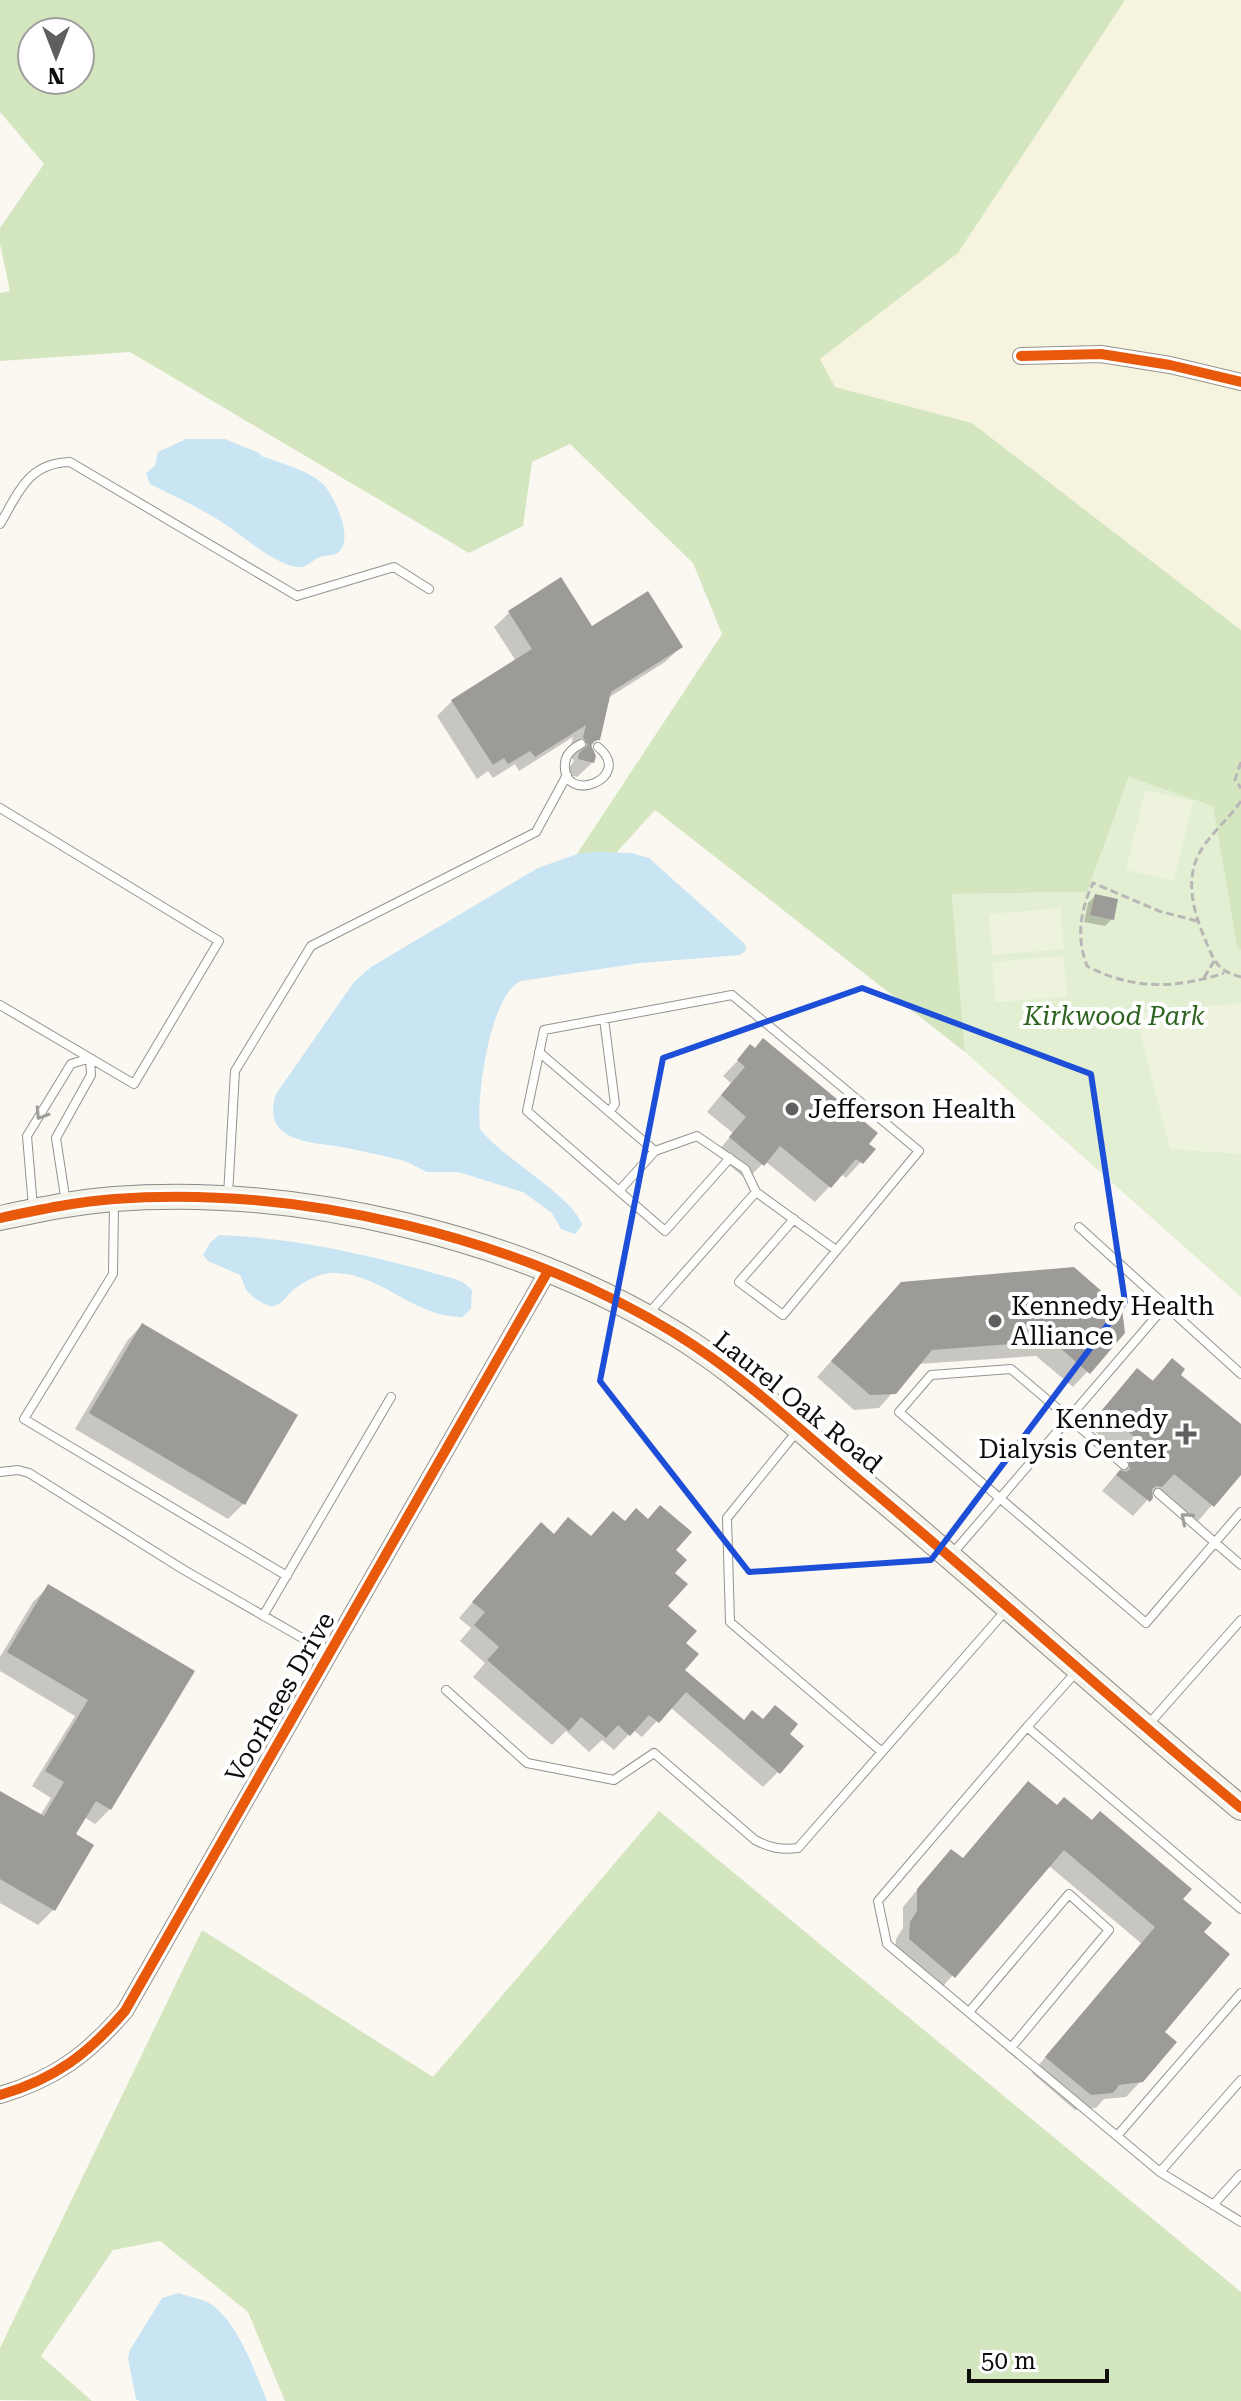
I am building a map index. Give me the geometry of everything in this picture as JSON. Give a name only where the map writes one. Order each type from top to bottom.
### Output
[{"type":"street","points":[[1021,356],[1101,354],[1170,365],[1241,382]]},
{"type":"street","name":"Laurel Oak Road","points":[[0,1218],[66,1204],[165,1197],[296,1205],[363,1215],[503,1253],[647,1317],[725,1367],[1241,1808]]},
{"type":"street","name":"Voorhees Drive","points":[[0,2095],[47,2078],[73,2063],[106,2034],[125,2011],[548,1271]]},
{"type":"lane","points":[[0,524],[33,473],[57,463],[70,462],[297,596],[394,567],[429,589]]},
{"type":"lane","points":[[581,744],[567,754],[565,764],[567,775],[583,786],[593,786],[602,780],[607,771],[608,760],[598,747]]},
{"type":"lane","points":[[228,1200],[235,1071],[311,946],[536,832],[567,775]]},
{"type":"lane","points":[[0,808],[219,941],[134,1084],[0,1005]]},
{"type":"lane","points":[[730,1158],[665,1231],[527,1111],[544,1030],[732,995],[919,1151],[783,1315],[739,1282],[794,1219]]},
{"type":"lane","points":[[604,1019],[615,1104],[609,1112]]},
{"type":"lane","points":[[539,1052],[655,1151]]},
{"type":"lane","points":[[66,1204],[56,1138],[91,1075],[90,1058]]},
{"type":"lane","points":[[34,1211],[27,1136],[71,1064],[90,1058]]},
{"type":"lane","points":[[619,1191],[655,1151],[697,1136],[745,1169],[756,1192],[836,1250]]},
{"type":"lane","points":[[647,1317],[756,1192]]},
{"type":"lane","points":[[114,1199],[113,1274],[24,1419],[287,1576]]},
{"type":"lane","points":[[1079,1227],[1241,1374]]},
{"type":"lane","points":[[950,1557],[1166,1305]]},
{"type":"lane","points":[[1124,1465],[1011,1369],[931,1375],[899,1412],[1146,1623],[1241,1512]]},
{"type":"lane","points":[[263,1616],[391,1397]]},
{"type":"lane","points":[[799,1429],[727,1518],[730,1622],[882,1752]]},
{"type":"lane","points":[[0,1472],[18,1470],[29,1473],[184,1570],[330,1654]]},
{"type":"lane","points":[[1158,1493],[1241,1565]]},
{"type":"lane","points":[[446,1690],[527,1763],[614,1780],[654,1753],[755,1840],[783,1850],[798,1848],[1007,1608]]},
{"type":"lane","points":[[1145,1728],[1241,1620]]},
{"type":"lane","points":[[1077,1670],[878,1901],[887,1944],[1160,2172],[1241,2222]]},
{"type":"lane","points":[[1027,1727],[1241,1909]]},
{"type":"lane","points":[[969,2012],[1069,1894],[1109,1930],[1011,2048]]},
{"type":"lane","points":[[1117,2136],[1241,1993]]},
{"type":"lane","points":[[1160,2172],[1241,2080]]},
{"type":"lane","points":[[1213,2205],[1241,2174]]},
{"type":"path","points":[[1241,762],[1235,780],[1241,788]]},
{"type":"path","points":[[1224,973],[1214,961],[1197,921],[1191,891],[1193,869],[1204,845],[1241,801]]},
{"type":"path","points":[[1197,921],[1159,911],[1093,883],[1083,904],[1080,947],[1087,966],[1106,976],[1135,984],[1171,984],[1224,973],[1241,977]]},
{"type":"path","points":[[1202,980],[1214,961]]},
{"type":"highlighted area","points":[[862,988],[1091,1074],[1125,1302],[931,1560],[749,1572],[600,1381],[663,1058]]},
{"type":"shaded area","points":[[1125,0],[1241,0],[1241,630],[972,423],[834,387],[820,358],[958,253]]},
{"type":"green space","points":[[0,0],[1125,0],[958,253],[820,359],[835,387],[972,423],[1241,630],[1241,950],[1237,947],[1213,806],[1129,777],[1087,892],[952,894],[965,1052],[655,810],[616,853],[577,854],[722,634],[693,563],[570,444],[532,462],[523,526],[469,553],[130,352],[0,361],[0,293],[10,291],[0,244],[0,228],[44,164],[0,112]]},
{"type":"green space","name":"Kirkwood Park","points":[[1129,777],[1213,805],[1237,947],[1241,950],[1241,1297],[965,1052],[952,894],[1087,892]]},
{"type":"green space","points":[[1145,790],[1193,801],[1174,881],[1126,870]]},
{"type":"green space","points":[[1061,908],[1064,949],[992,955],[989,914]]},
{"type":"green space","points":[[1064,956],[1067,997],[995,1002],[992,962]]},
{"type":"green space","points":[[1241,1003],[1241,1154],[1170,1149],[1135,1013]]},
{"type":"green space","points":[[659,1811],[1241,2292],[1241,2401],[285,2401],[248,2312],[160,2241],[113,2250],[41,2356],[92,2401],[0,2400],[0,2348],[202,1930],[433,2077]]},
{"type":"water","points":[[186,439],[225,439],[315,478],[327,489],[337,507],[344,530],[342,548],[336,554],[320,557],[306,566],[289,565],[212,516],[150,484],[146,473],[155,466],[158,452]]},
{"type":"water","points":[[631,853],[649,858],[745,944],[746,950],[740,955],[640,963],[521,981],[510,990],[493,1025],[487,1048],[480,1095],[480,1129],[566,1202],[582,1225],[575,1234],[561,1229],[552,1213],[523,1192],[458,1172],[427,1172],[405,1161],[304,1141],[282,1131],[275,1122],[273,1110],[276,1094],[354,982],[371,967],[538,868],[577,854]]},
{"type":"water","points":[[219,1235],[279,1240],[338,1250],[455,1279],[472,1290],[471,1309],[462,1317],[444,1315],[368,1280],[336,1273],[312,1278],[279,1304],[270,1306],[247,1291],[240,1275],[208,1261],[203,1255]]},
{"type":"water","points":[[179,2293],[206,2302],[224,2316],[246,2351],[267,2401],[136,2399],[128,2358],[130,2350],[162,2298]]},
{"type":"building","points":[[561,577],[592,626],[648,591],[683,647],[611,692],[600,740],[591,745],[596,756],[594,763],[578,759],[579,753],[588,745],[583,737],[586,725],[535,757],[530,751],[508,764],[504,758],[493,765],[451,700],[532,649],[508,611]]},
{"type":"building","points":[[1095,894],[1118,899],[1114,920],[1090,915]]},
{"type":"building","name":"Jefferson Health","points":[[763,1038],[878,1133],[869,1144],[876,1149],[863,1164],[856,1159],[831,1188],[780,1146],[764,1166],[729,1137],[746,1117],[721,1095],[745,1067],[737,1060],[750,1044],[755,1048]]},
{"type":"building","name":"Kennedy Health Alliance","points":[[1074,1267],[1122,1309],[1125,1333],[1090,1374],[1052,1341],[932,1350],[896,1394],[870,1395],[831,1361],[901,1282]]},
{"type":"building","points":[[142,1323],[298,1415],[245,1505],[89,1413]]},
{"type":"building","name":"Kennedy Dialysis Center","points":[[1172,1358],[1185,1369],[1181,1375],[1241,1424],[1241,1475],[1214,1507],[1174,1474],[1162,1487],[1152,1489],[1150,1502],[1116,1475],[1120,1470],[1126,1472],[1130,1469],[1129,1460],[1142,1443],[1102,1410],[1137,1368],[1153,1381]]},
{"type":"building","points":[[660,1505],[692,1532],[676,1550],[687,1560],[675,1573],[688,1584],[668,1606],[697,1631],[686,1643],[699,1654],[685,1670],[744,1720],[752,1710],[763,1719],[775,1705],[798,1724],[790,1734],[804,1746],[780,1774],[686,1692],[659,1723],[649,1715],[630,1736],[618,1725],[606,1738],[581,1717],[569,1731],[487,1660],[499,1647],[474,1625],[485,1612],[472,1602],[541,1522],[554,1534],[568,1517],[591,1536],[613,1511],[625,1521],[636,1508],[648,1519]]},
{"type":"building","points":[[48,1584],[195,1671],[111,1810],[96,1801],[76,1834],[94,1845],[55,1911],[0,1879],[0,1791],[44,1816],[64,1782],[45,1771],[88,1700],[7,1652]]},
{"type":"building","points":[[1028,1781],[1057,1805],[1064,1797],[1092,1820],[1100,1811],[1192,1889],[1183,1899],[1212,1923],[1204,1932],[1230,1954],[1165,2032],[1177,2042],[1143,2082],[1119,2085],[1113,2093],[1091,2095],[1045,2057],[1155,1927],[1064,1850],[955,1978],[909,1939],[910,1922],[917,1911],[917,1889],[951,1849],[963,1858]]},
{"type":"cycle path","points":[[1021,356],[1101,354],[1170,365],[1241,382]]},
{"type":"cycle path","points":[[0,1218],[99,1200],[184,1197],[257,1201],[331,1210],[405,1225],[477,1245],[547,1270],[614,1300],[676,1334],[746,1384],[1241,1808]]},
{"type":"cycle path","points":[[0,2095],[38,2081],[69,2063],[98,2040],[125,2011],[548,1271]]},
{"type":"place","name":"Jefferson Health","points":[[792,1109]]},
{"type":"place","name":"Kennedy Health Alliance","points":[[995,1321]]},
{"type":"place","name":"Kennedy Dialysis Center","points":[[1186,1434]]}]
